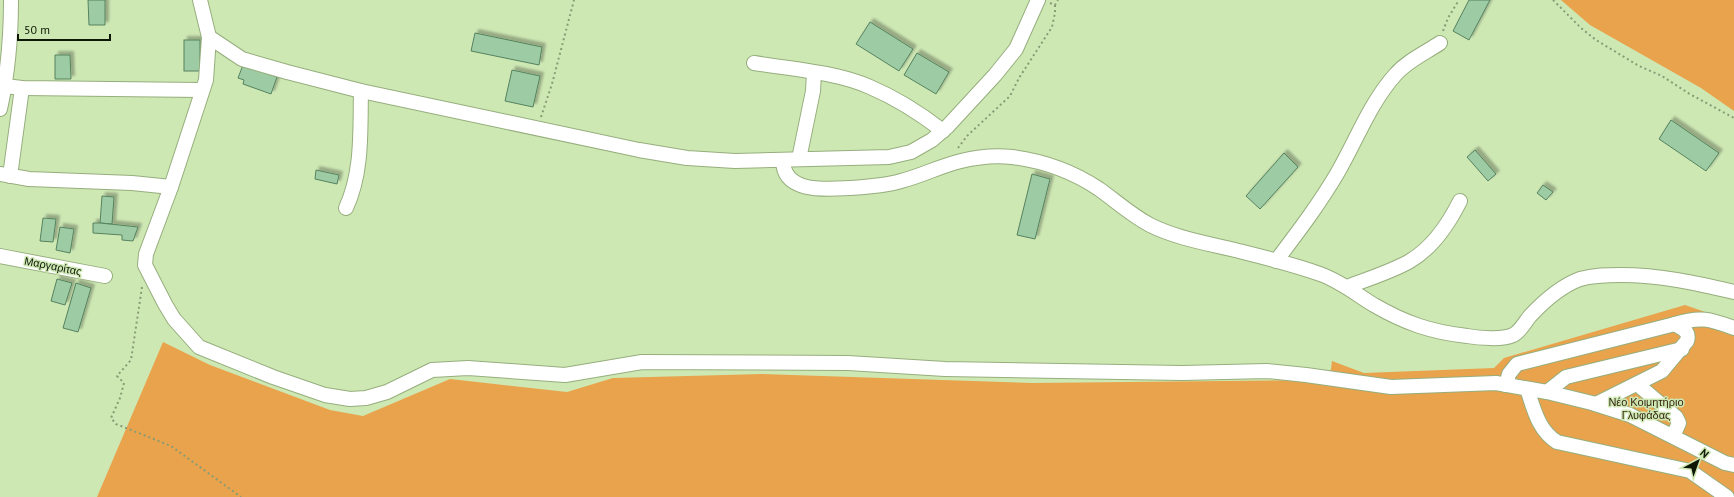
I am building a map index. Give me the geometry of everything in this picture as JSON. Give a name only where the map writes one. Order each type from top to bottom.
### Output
[{"type":"street","points":[[0,109],[5,86],[11,34],[11,0]]},
{"type":"street","points":[[200,0],[209,37],[206,80],[171,187],[146,254],[145,265],[174,319],[199,347],[273,377],[325,394],[350,399],[366,398],[387,392],[432,370],[468,368],[565,375],[642,362],[848,362],[945,369],[1158,372],[1268,371],[1306,374],[1391,387],[1496,383],[1547,392],[1596,404],[1630,415],[1726,463],[1734,465]]},
{"type":"street","points":[[209,37],[242,59],[361,91],[471,113],[536,129],[687,158],[783,160],[889,157],[911,152],[932,140],[943,131],[995,75],[1016,48],[1038,0]]},
{"type":"street","points":[[1276,260],[1301,228],[1337,173],[1384,90],[1395,75],[1409,62],[1440,44]]},
{"type":"street","points":[[754,63],[841,78],[870,87],[919,113],[943,131]]},
{"type":"street","points":[[799,159],[813,91],[814,73]]},
{"type":"street","points":[[5,86],[22,88],[202,90]]},
{"type":"street","points":[[22,88],[5,175],[54,180],[132,182],[171,187]]},
{"type":"street","points":[[346,208],[354,191],[358,164],[361,91]]},
{"type":"street","points":[[783,160],[783,167],[794,182],[807,188],[826,189],[879,186],[902,181],[954,163],[984,157],[1002,156],[1037,160],[1077,175],[1099,189],[1131,213],[1151,225],[1172,234],[1276,260],[1322,275],[1347,287],[1375,306],[1419,328],[1468,337],[1504,338],[1515,335],[1529,317],[1552,295],[1578,280],[1594,276],[1646,275],[1686,280],[1734,292]]},
{"type":"street","points":[[1347,287],[1410,261],[1432,243],[1452,218],[1460,200]]},
{"type":"street","name":"Μαργαρίτας","points":[[0,256],[105,276]]},
{"type":"street","points":[[1506,385],[1509,374],[1517,364],[1691,319],[1706,319],[1734,328]]},
{"type":"street","points":[[1596,404],[1662,370],[1682,349],[1689,336],[1687,332],[1675,324]]},
{"type":"street","points":[[1547,392],[1566,378],[1682,349]]},
{"type":"street","points":[[1637,384],[1676,417],[1678,423],[1673,436]]},
{"type":"street","points":[[1527,389],[1540,427],[1557,442],[1690,471],[1727,497]]},
{"type":"path","points":[[536,129],[552,84],[574,0]]},
{"type":"path","points":[[1440,44],[1448,18],[1459,0]]},
{"type":"path","points":[[1553,0],[1581,28],[1596,40],[1639,66],[1662,76],[1688,93],[1734,118]]},
{"type":"path","points":[[954,163],[957,148],[962,142],[1010,96],[1019,78],[1052,27],[1055,5]]},
{"type":"path","points":[[145,265],[131,360],[117,376],[124,383],[120,398],[111,418],[116,424],[171,446],[241,497]]},
{"type":"green space","points":[[1561,0],[1734,0],[1734,111],[1701,88],[1590,25]]},
{"type":"green space","name":"Νέο Κοιμητήριο Γλυφάδας","points":[[1685,305],[1734,322],[1734,497],[97,497],[163,342],[210,365],[330,410],[363,416],[450,379],[567,392],[613,378],[762,374],[1032,383],[1326,380],[1331,369],[1332,361],[1364,373],[1494,368],[1504,358]]},
{"type":"building","points":[[88,0],[105,0],[105,25],[89,25]]},
{"type":"building","points":[[1469,0],[1490,0],[1469,40],[1453,31]]},
{"type":"building","points":[[870,22],[913,49],[899,71],[856,44]]},
{"type":"building","points":[[475,33],[542,47],[539,65],[471,51]]},
{"type":"building","points":[[184,40],[200,40],[200,71],[184,71]]},
{"type":"building","points":[[917,53],[949,72],[936,94],[904,75]]},
{"type":"building","points":[[55,55],[70,55],[71,79],[55,79]]},
{"type":"building","points":[[243,65],[277,77],[271,94],[243,84],[244,80],[238,78]]},
{"type":"building","points":[[512,70],[540,76],[533,107],[505,101]]},
{"type":"building","points":[[1671,120],[1719,153],[1706,171],[1659,139]]},
{"type":"building","points":[[1475,150],[1496,174],[1488,181],[1467,157]]},
{"type":"building","points":[[1284,153],[1298,167],[1260,209],[1246,196]]},
{"type":"building","points":[[316,170],[339,175],[337,184],[315,179]]},
{"type":"building","points":[[1032,174],[1050,179],[1035,239],[1017,235]]},
{"type":"building","points":[[1543,185],[1553,192],[1546,200],[1537,193]]},
{"type":"building","points":[[102,196],[114,197],[112,224],[100,223]]},
{"type":"building","points":[[43,218],[56,219],[53,242],[40,241]]},
{"type":"building","points":[[93,223],[138,227],[133,241],[122,240],[122,235],[93,233]]},
{"type":"building","points":[[60,227],[74,229],[70,253],[56,250]]},
{"type":"building","points":[[57,279],[72,283],[65,305],[51,301]]},
{"type":"building","points":[[76,283],[91,288],[78,332],[63,328]]}]
